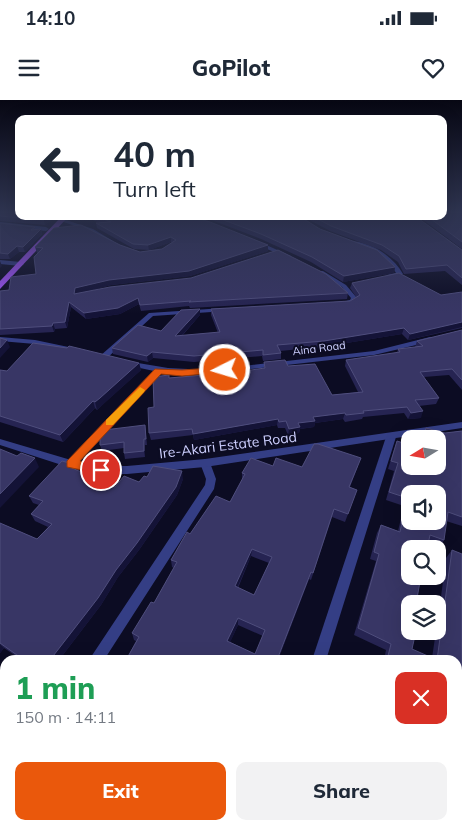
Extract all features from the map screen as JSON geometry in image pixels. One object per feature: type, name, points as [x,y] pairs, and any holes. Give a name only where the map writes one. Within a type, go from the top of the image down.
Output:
[{"type":"main road","points":[[0,275],[29,246]]},
{"type":"main road","points":[[0,286],[37,246]]},
{"type":"street","points":[[266,246],[293,258]]},
{"type":"street","points":[[363,246],[374,250],[392,263],[400,272],[399,275],[384,277]]},
{"type":"street","points":[[269,254],[278,251]]},
{"type":"street","points":[[0,262],[21,264]]},
{"type":"street","points":[[316,270],[344,286],[354,298],[353,302],[340,303]]},
{"type":"street","points":[[344,286],[352,284]]},
{"type":"street","points":[[95,354],[151,314],[230,310]]},
{"type":"street","name":"Aina Road","points":[[122,361],[158,371],[208,372],[374,353],[437,337]]},
{"type":"street","points":[[0,339],[35,342],[113,359]]},
{"type":"street","points":[[71,464],[158,371]]},
{"type":"street","name":"Ire-Akari Estate Road","points":[[0,442],[71,464],[101,470],[127,470],[205,463],[462,425]]},
{"type":"street","points":[[321,655],[391,437]]},
{"type":"street","points":[[99,655],[210,486],[205,463]]},
{"type":"building","points":[[0,246],[17,246],[8,254],[0,253]]},
{"type":"building","points":[[36,246],[123,246],[140,252],[162,249],[167,246],[265,246],[189,271],[109,280],[75,288],[74,294],[110,287],[191,278],[278,250],[326,274],[348,293],[140,305],[138,298],[118,308],[84,313],[69,302],[65,322],[53,323],[52,326],[0,329],[0,291],[9,290],[11,277],[36,274],[34,257],[43,248]]},
{"type":"building","points":[[288,246],[366,246],[377,250],[395,267],[344,276],[312,257]]},
{"type":"building","points":[[384,246],[457,246],[462,250],[462,278],[447,265],[406,269],[399,256]]},
{"type":"building","points":[[399,273],[441,295],[462,292],[462,322],[410,334],[404,328],[324,341],[277,345],[281,353],[263,355],[263,350],[194,356],[152,352],[147,356],[112,348],[138,325],[161,331],[181,310],[200,309],[175,336],[220,332],[211,309],[350,301],[360,295],[352,283]]},
{"type":"building","points":[[462,330],[462,380],[452,369],[420,372],[439,398],[415,400],[423,411],[411,413],[407,407],[363,411],[364,413],[346,415],[345,413],[313,417],[315,421],[298,423],[300,427],[289,429],[286,421],[279,422],[278,419],[193,434],[192,429],[149,433],[148,408],[154,407],[153,377],[169,375],[169,378],[237,372],[265,368],[264,362],[285,360],[288,366],[315,364],[332,395],[363,392],[346,360],[400,352],[398,349],[423,346],[417,341]]},
{"type":"building","points":[[0,338],[7,340],[0,348]]},
{"type":"building","points":[[33,343],[67,348],[69,346],[139,363],[100,398],[95,402],[93,401],[60,435],[0,416],[0,370],[7,371]]},
{"type":"building","points":[[145,425],[146,439],[144,439],[144,451],[124,453],[124,442],[100,445],[100,434],[104,430]]},
{"type":"building","points":[[462,431],[462,517],[448,512],[446,526],[446,485],[401,485],[401,496],[389,492],[398,463],[391,461],[397,441],[401,442],[401,475],[446,475],[446,433]]},
{"type":"building","points":[[314,444],[318,444],[361,458],[349,487],[357,490],[348,514],[334,509],[313,573],[311,572],[279,655],[129,655],[139,637],[132,633],[151,602],[154,603],[177,562],[171,560],[187,532],[190,534],[216,496],[230,502],[245,474],[242,473],[251,458],[273,466],[276,458],[302,467]],"holes":[[[252,549],[272,557],[254,595],[235,586]],[[238,618],[265,630],[255,654],[227,641]]]},
{"type":"building","points":[[0,449],[17,456],[21,453],[35,458],[0,494]]},
{"type":"building","points":[[62,461],[73,464],[70,467],[115,487],[124,476],[139,482],[144,476],[147,477],[153,466],[182,471],[176,487],[98,598],[54,655],[17,655],[0,643],[0,523],[37,539],[52,524],[31,514],[43,501],[29,496]]},
{"type":"building","points":[[381,525],[400,532],[401,527],[401,530],[445,530],[444,540],[430,535],[429,540],[401,540],[401,585],[419,585],[418,595],[401,595],[401,640],[414,640],[412,649],[426,655],[388,655],[391,644],[358,628],[379,554],[374,552]]},
{"type":"building","points":[[452,550],[462,554],[462,655],[438,655],[440,640],[446,640],[446,595]]},
{"type":"slow traffic","points":[[110,423],[140,390]]},
{"type":"route","points":[[101,470],[71,464],[158,371],[182,373],[225,370]]}]
